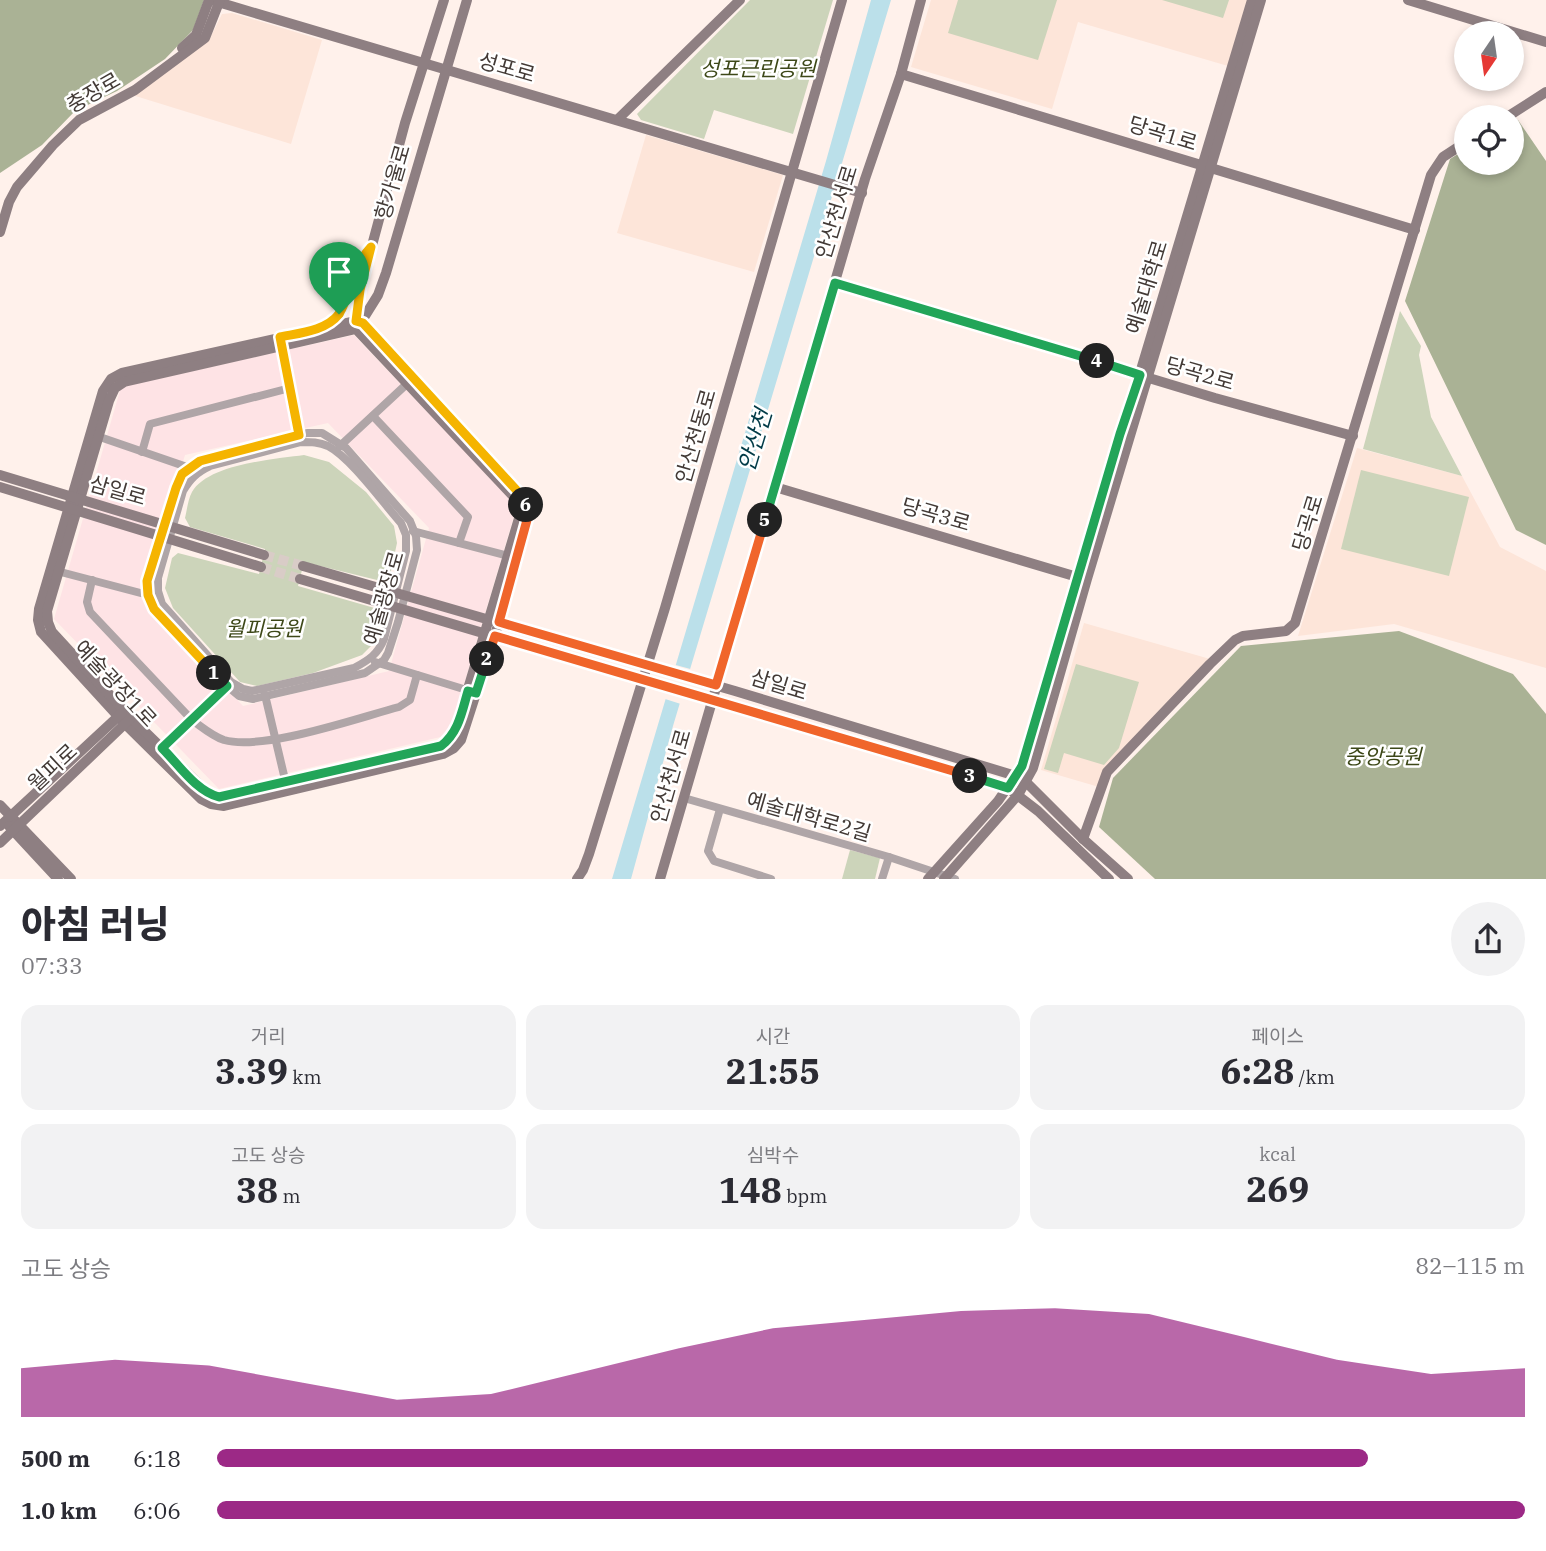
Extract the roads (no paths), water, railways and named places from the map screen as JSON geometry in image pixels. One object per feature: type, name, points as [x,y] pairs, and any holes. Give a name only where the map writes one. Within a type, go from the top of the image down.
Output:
[{"type":"street","name":"항가울로","points":[[358,324],[360,290],[371,247],[405,122],[444,0]]},
{"type":"street","name":"항가울로","points":[[358,324],[379,295],[467,0]]},
{"type":"street","points":[[617,120],[740,0]]},
{"type":"street","name":"안산천동로","points":[[577,879],[589,854],[652,667],[842,0]]},
{"type":"street","name":"안산천서로","points":[[660,879],[835,283],[856,191],[901,74],[921,0]]},
{"type":"street","name":"예술대학로","points":[[931,875],[1008,788],[1033,768],[1083,578],[1206,166],[1252,0]]},
{"type":"street","name":"예술대학로","points":[[1206,166],[1261,0]]},
{"type":"street","points":[[1408,0],[1546,41]]},
{"type":"street","name":"성포로","points":[[215,1],[856,191]]},
{"type":"street","name":"충장로","points":[[0,208],[17,176],[60,130],[81,113],[118,94],[170,60],[196,35],[215,1]]},
{"type":"street","name":"충장로","points":[[0,232],[9,202],[18,187],[53,145],[79,120],[135,90],[205,38],[215,1]]},
{"type":"street","name":"당곡1로","points":[[901,74],[1415,230]]},
{"type":"street","points":[[1524,106],[1546,92]]},
{"type":"street","name":"당곡로","points":[[1083,839],[1107,772],[1210,664],[1235,640],[1243,636],[1286,631],[1295,623],[1431,175],[1443,157],[1454,150]]},
{"type":"street","name":"항가울로","points":[[313,330],[339,314],[348,296],[357,265],[371,247]]},
{"type":"street","name":"당곡2로","points":[[835,283],[1353,436]]},
{"type":"street","name":"예술광장1로","points":[[280,341],[313,330],[358,324]]},
{"type":"street","name":"예술광장1로","points":[[358,324],[515,498],[520,515],[512,557],[491,634],[472,692],[456,729],[450,739],[441,746],[286,787],[231,796],[209,794],[125,717],[52,632],[48,622],[47,611],[55,570],[94,435],[115,388],[124,382],[280,341],[358,324]]},
{"type":"street","points":[[280,341],[300,439]]},
{"type":"street","points":[[169,524],[188,481],[199,471],[322,433],[338,448],[410,381]]},
{"type":"street","points":[[142,452],[150,424],[290,388]]},
{"type":"street","points":[[373,416],[468,517],[459,543]]},
{"type":"street","points":[[94,435],[199,471]]},
{"type":"street","points":[[55,570],[160,598],[158,578],[182,474],[200,461],[300,439]]},
{"type":"street","name":"예술광장로","points":[[338,448],[401,523],[406,536],[401,594]]},
{"type":"street","name":"예술광장로","points":[[160,598],[162,604],[239,696],[253,699],[264,693],[354,668],[369,660],[380,650],[417,550],[414,531],[403,510],[338,448]]},
{"type":"street","name":"삼일로","points":[[0,475],[166,537],[261,567]]},
{"type":"street","name":"삼일로","points":[[0,487],[169,524],[264,555]]},
{"type":"street","name":"당곡3로","points":[[775,487],[1083,578]]},
{"type":"street","points":[[403,528],[512,557]]},
{"type":"street","points":[[148,595],[147,581],[166,537]]},
{"type":"street","name":"삼일로","points":[[303,566],[716,685],[1021,779],[1128,879]]},
{"type":"street","name":"삼일로","points":[[300,579],[1008,788],[1038,811],[1109,879]]},
{"type":"street","points":[[92,580],[87,602],[90,612],[192,720],[210,734],[225,740],[275,740],[399,707],[410,700],[416,675]]},
{"type":"street","name":"예술광장로","points":[[148,595],[154,609],[229,684]]},
{"type":"street","name":"예술광장로","points":[[264,693],[365,673],[388,653],[397,606]]},
{"type":"street","points":[[369,660],[472,692]]},
{"type":"street","points":[[160,751],[229,684]]},
{"type":"street","points":[[264,693],[286,787]]},
{"type":"street","name":"월피로","points":[[0,843],[8,823],[125,717]]},
{"type":"street","name":"예술대학로","points":[[949,878],[1018,795],[1021,779]]},
{"type":"street","name":"예술대학로2길","points":[[684,798],[889,857],[931,875],[949,878]]},
{"type":"street","points":[[0,805],[8,823],[58,879]]},
{"type":"street","name":"예술대학로2길","points":[[720,809],[708,851],[714,861],[771,879]]},
{"type":"street","points":[[8,823],[71,879]]},
{"type":"street","name":"예술대학로2길","points":[[882,879],[889,857]]},
{"type":"water","name":"안산천","points":[[871,0],[891,0],[673,726],[631,879],[612,879],[826,161]]},
{"type":"tunnel","points":[[264,555],[303,566]]},
{"type":"tunnel","points":[[261,567],[300,579]]},
{"type":"park label","name":"성포근린공원","points":[[758,68]]},
{"type":"park label","name":"월피공원","points":[[264,628]]},
{"type":"park label","name":"중앙공원","points":[[1383,756]]}]
